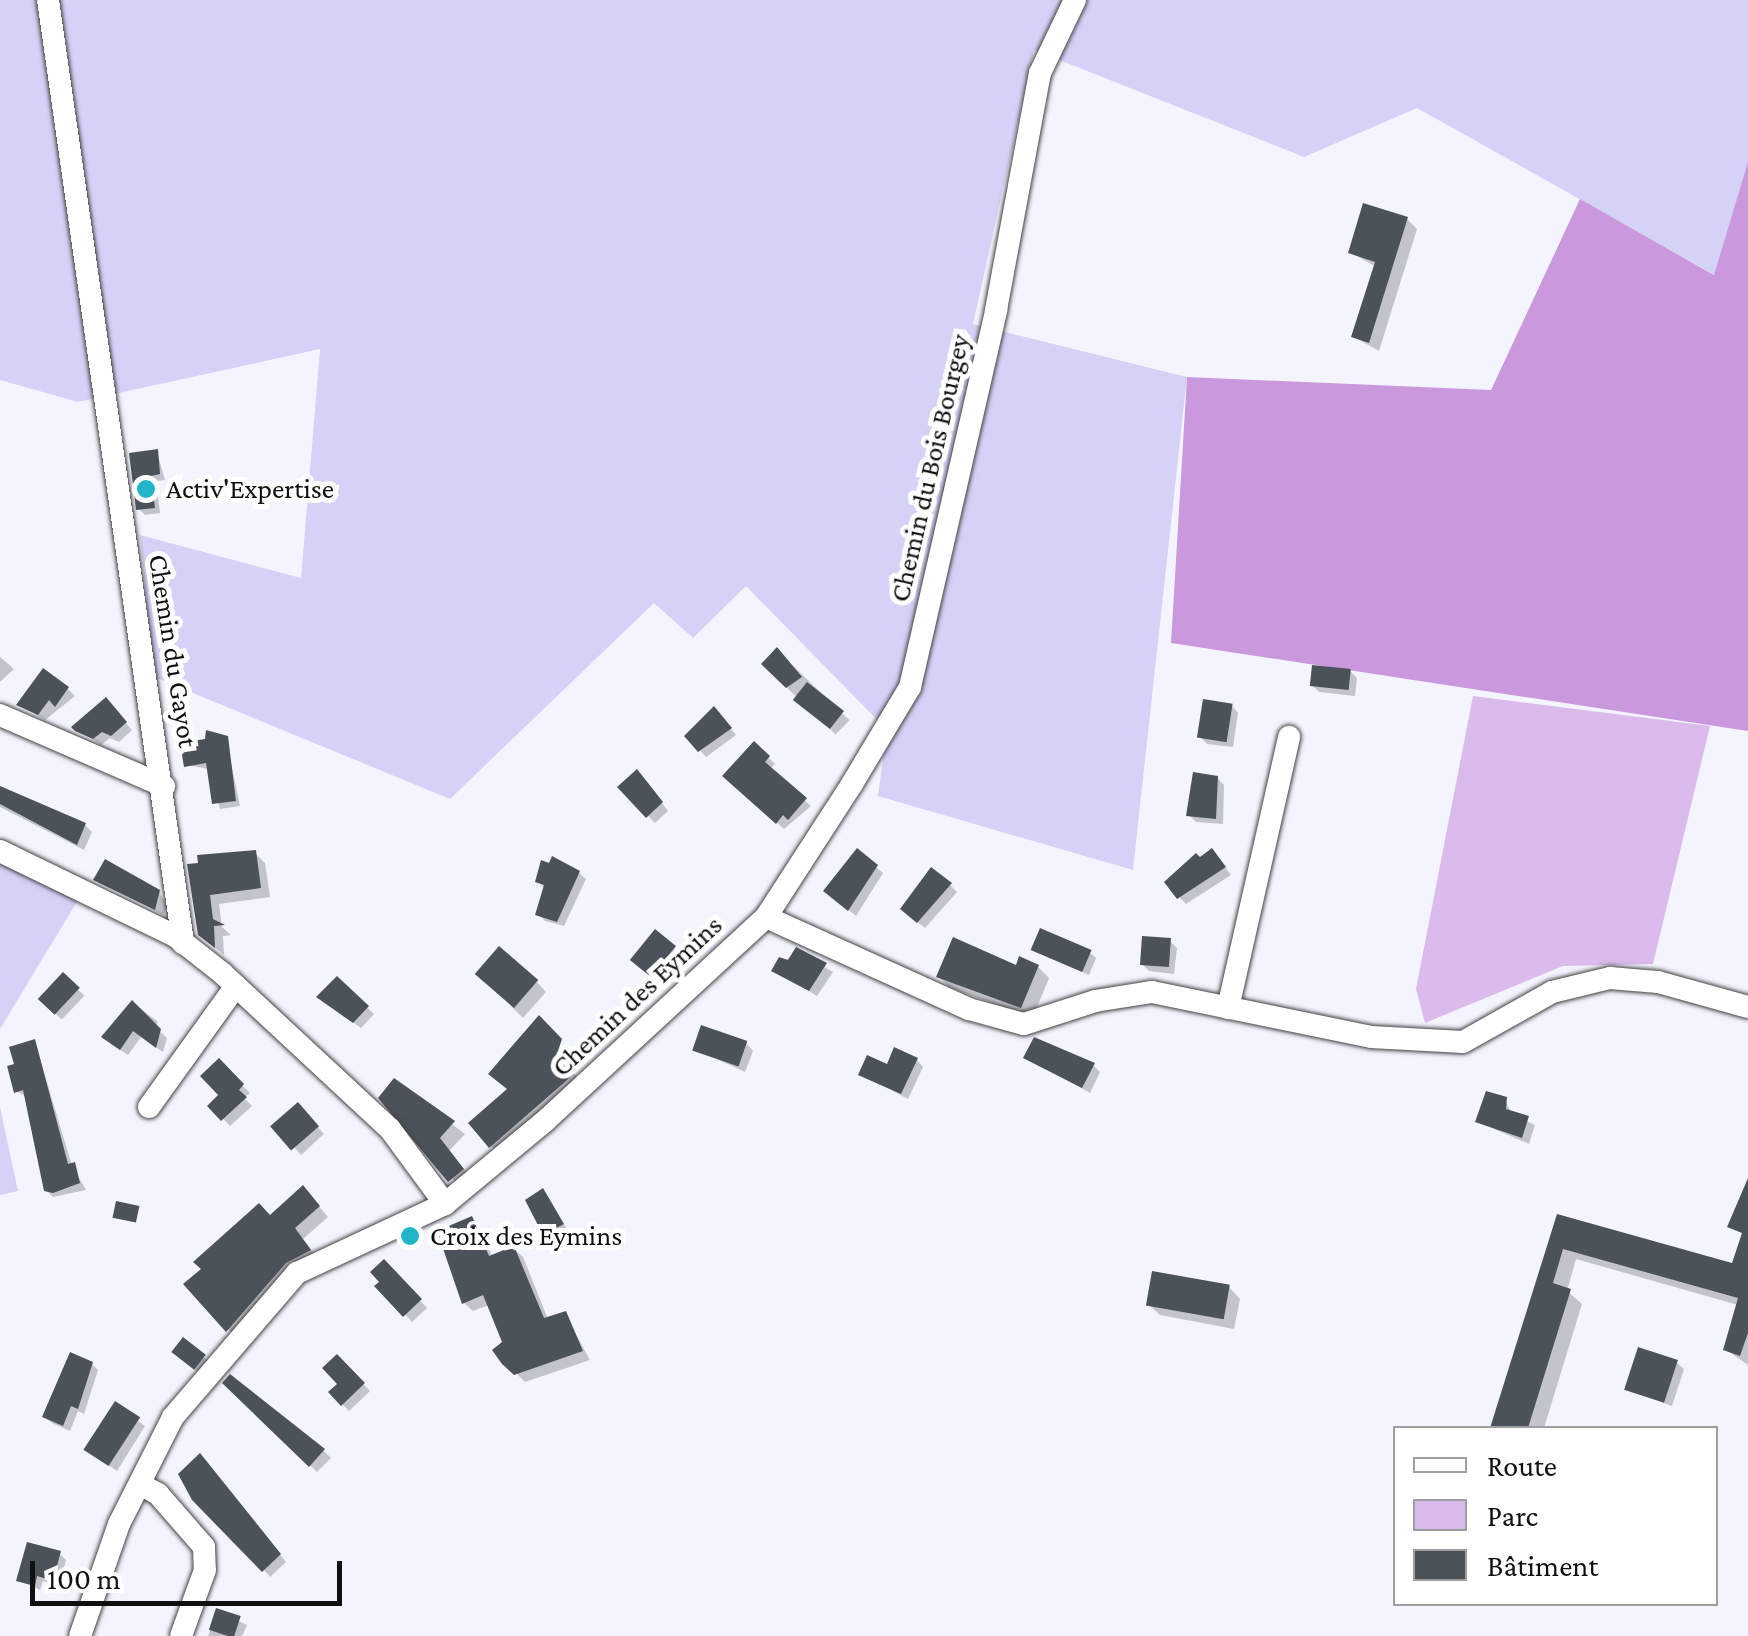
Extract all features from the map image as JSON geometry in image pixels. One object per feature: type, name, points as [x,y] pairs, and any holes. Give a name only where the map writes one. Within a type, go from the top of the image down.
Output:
[{"type":"street","name":"Chemin du Gayot","points":[[48,0],[164,786],[183,942]]},
{"type":"street","name":"Chemin du Bois Bourgey","points":[[766,917],[910,686],[996,310],[1040,73],[1075,0]]},
{"type":"street","points":[[0,715],[164,786]]},
{"type":"street","points":[[1228,1008],[1290,737]]},
{"type":"street","points":[[0,851],[183,942],[390,1129],[445,1204]]},
{"type":"street","name":"Chemin des Eymins","points":[[80,1636],[140,1484],[173,1417],[297,1273],[445,1204],[766,917],[969,1008],[1024,1024],[1094,1001],[1152,992],[1371,1036],[1463,1042],[1552,992],[1610,978],[1658,982],[1748,1007]]},
{"type":"street","points":[[149,1107],[236,986]]},
{"type":"street","points":[[140,1484],[158,1494],[204,1548],[205,1570],[180,1636]]},
{"type":"shaded area","points":[[0,0],[1748,0],[1748,162],[1715,275],[1417,108],[1304,157],[1034,50],[973,324],[1187,377],[1133,870],[878,796],[887,730],[746,586],[693,638],[654,603],[450,799],[154,677],[140,535],[301,578],[320,349],[78,402],[0,380]]},
{"type":"shaded area","points":[[1748,162],[1748,731],[1171,643],[1187,377],[1491,390],[1580,199],[1714,275]]},
{"type":"shaded area","points":[[0,861],[81,895],[0,1029]]},
{"type":"shaded area","points":[[0,1107],[18,1191],[0,1195]]},
{"type":"green space","points":[[1473,696],[1710,726],[1653,964],[1563,966],[1425,1023],[1416,989]]},
{"type":"building","points":[[1363,203],[1408,217],[1369,343],[1351,337],[1375,262],[1348,253]]},
{"type":"building","points":[[158,449],[160,474],[151,476],[155,508],[136,510],[129,453]]},
{"type":"building","points":[[777,647],[802,677],[786,688],[761,664]]},
{"type":"building","points":[[1312,665],[1351,669],[1349,690],[1310,686]]},
{"type":"building","points":[[43,668],[69,687],[55,707],[49,700],[38,715],[16,705]]},
{"type":"building","points":[[807,682],[844,711],[830,729],[793,700]]},
{"type":"building","points":[[106,697],[127,722],[111,736],[102,732],[93,739],[71,727]]},
{"type":"building","points":[[1203,699],[1233,704],[1227,742],[1197,738]]},
{"type":"building","points":[[714,706],[732,728],[698,752],[684,736]]},
{"type":"building","points":[[206,730],[228,736],[236,801],[212,804],[206,763],[184,767],[180,743],[205,739]]},
{"type":"building","points":[[754,741],[770,756],[765,762],[807,798],[788,820],[783,815],[776,824],[722,776]]},
{"type":"building","points":[[637,769],[663,802],[646,818],[617,787]]},
{"type":"building","points":[[1193,772],[1218,776],[1216,819],[1186,816]]},
{"type":"building","points":[[0,786],[86,823],[77,845],[0,804]]},
{"type":"building","points":[[857,848],[878,865],[848,911],[823,891]]},
{"type":"building","points":[[1212,848],[1226,867],[1177,899],[1164,882],[1196,853],[1200,857]]},
{"type":"building","points":[[256,850],[261,888],[210,895],[213,919],[225,925],[214,926],[215,948],[198,935],[187,864],[198,863],[197,855]]},
{"type":"building","points":[[552,856],[580,871],[557,922],[535,915],[544,885],[535,882],[541,860],[549,863]]},
{"type":"building","points":[[105,859],[160,890],[155,910],[93,880]]},
{"type":"building","points":[[931,867],[952,883],[917,923],[900,909]]},
{"type":"building","points":[[1040,928],[1092,950],[1082,972],[1031,950]]},
{"type":"building","points":[[655,929],[676,946],[651,977],[630,960]]},
{"type":"building","points":[[1142,936],[1171,938],[1169,967],[1140,965]]},
{"type":"building","points":[[953,937],[1016,965],[1019,956],[1039,965],[1021,1008],[936,977]]},
{"type":"building","points":[[499,946],[538,980],[514,1008],[475,974]]},
{"type":"building","points":[[796,947],[827,963],[809,991],[771,971],[779,957],[788,960]]},
{"type":"building","points":[[63,972],[80,988],[55,1015],[38,999]]},
{"type":"building","points":[[337,976],[369,1006],[353,1023],[316,997]]},
{"type":"building","points":[[132,1000],[161,1029],[156,1048],[133,1031],[120,1050],[101,1037]]},
{"type":"building","points":[[539,1015],[562,1039],[558,1051],[574,1074],[489,1148],[468,1123],[507,1089],[488,1074]]},
{"type":"building","points":[[701,1025],[747,1041],[739,1066],[692,1051]]},
{"type":"building","points":[[1034,1037],[1095,1063],[1082,1088],[1023,1058]]},
{"type":"building","points":[[35,1039],[68,1164],[75,1162],[80,1183],[53,1193],[44,1191],[23,1090],[14,1093],[7,1066],[14,1064],[9,1047]]},
{"type":"building","points":[[894,1047],[918,1058],[901,1094],[858,1075],[867,1055],[887,1064]]},
{"type":"building","points":[[219,1058],[244,1084],[239,1090],[247,1097],[221,1121],[207,1106],[218,1095],[200,1076]]},
{"type":"building","points":[[394,1078],[455,1121],[440,1138],[464,1169],[448,1182],[378,1098]]},
{"type":"building","points":[[1486,1091],[1507,1097],[1506,1109],[1529,1116],[1522,1138],[1475,1122]]},
{"type":"building","points":[[298,1102],[319,1126],[291,1150],[270,1126]]},
{"type":"building","points":[[1748,1178],[1748,1333],[1740,1356],[1723,1350],[1738,1298],[1563,1249],[1553,1283],[1571,1289],[1529,1426],[1491,1426],[1557,1214],[1732,1263],[1742,1233],[1727,1227]]},
{"type":"building","points":[[303,1185],[320,1206],[295,1228],[311,1250],[286,1263],[226,1332],[183,1284],[201,1269],[193,1262],[259,1203],[270,1215]]},
{"type":"building","points":[[543,1188],[564,1224],[543,1235],[525,1200]]},
{"type":"building","points":[[116,1201],[139,1206],[136,1223],[112,1218]]},
{"type":"building","points":[[472,1216],[489,1256],[514,1246],[544,1318],[566,1311],[583,1351],[514,1375],[502,1364],[492,1350],[502,1342],[483,1295],[462,1304],[437,1231]]},
{"type":"building","points":[[384,1259],[422,1299],[403,1317],[374,1286],[379,1282],[370,1272]]},
{"type":"building","points":[[1152,1271],[1230,1285],[1224,1319],[1146,1305]]},
{"type":"building","points":[[183,1337],[206,1355],[194,1370],[171,1352]]},
{"type":"building","points":[[1638,1347],[1678,1360],[1664,1403],[1624,1390]]},
{"type":"building","points":[[70,1352],[93,1362],[78,1409],[71,1406],[63,1426],[42,1417]]},
{"type":"building","points":[[337,1354],[365,1383],[341,1406],[328,1392],[337,1384],[322,1368]]},
{"type":"building","points":[[230,1374],[325,1449],[309,1467],[222,1383]]},
{"type":"building","points":[[115,1401],[140,1417],[109,1466],[83,1450]]},
{"type":"building","points":[[200,1453],[281,1554],[262,1572],[192,1500],[178,1474]]},
{"type":"building","points":[[27,1542],[61,1551],[53,1581],[37,1576],[35,1586],[16,1581]]},
{"type":"building","points":[[216,1608],[241,1616],[234,1636],[209,1630]]},
{"type":"place","name":"Activ'Expertise","points":[[146,489]]},
{"type":"place","name":"Croix des Eymins","points":[[410,1236]]}]
